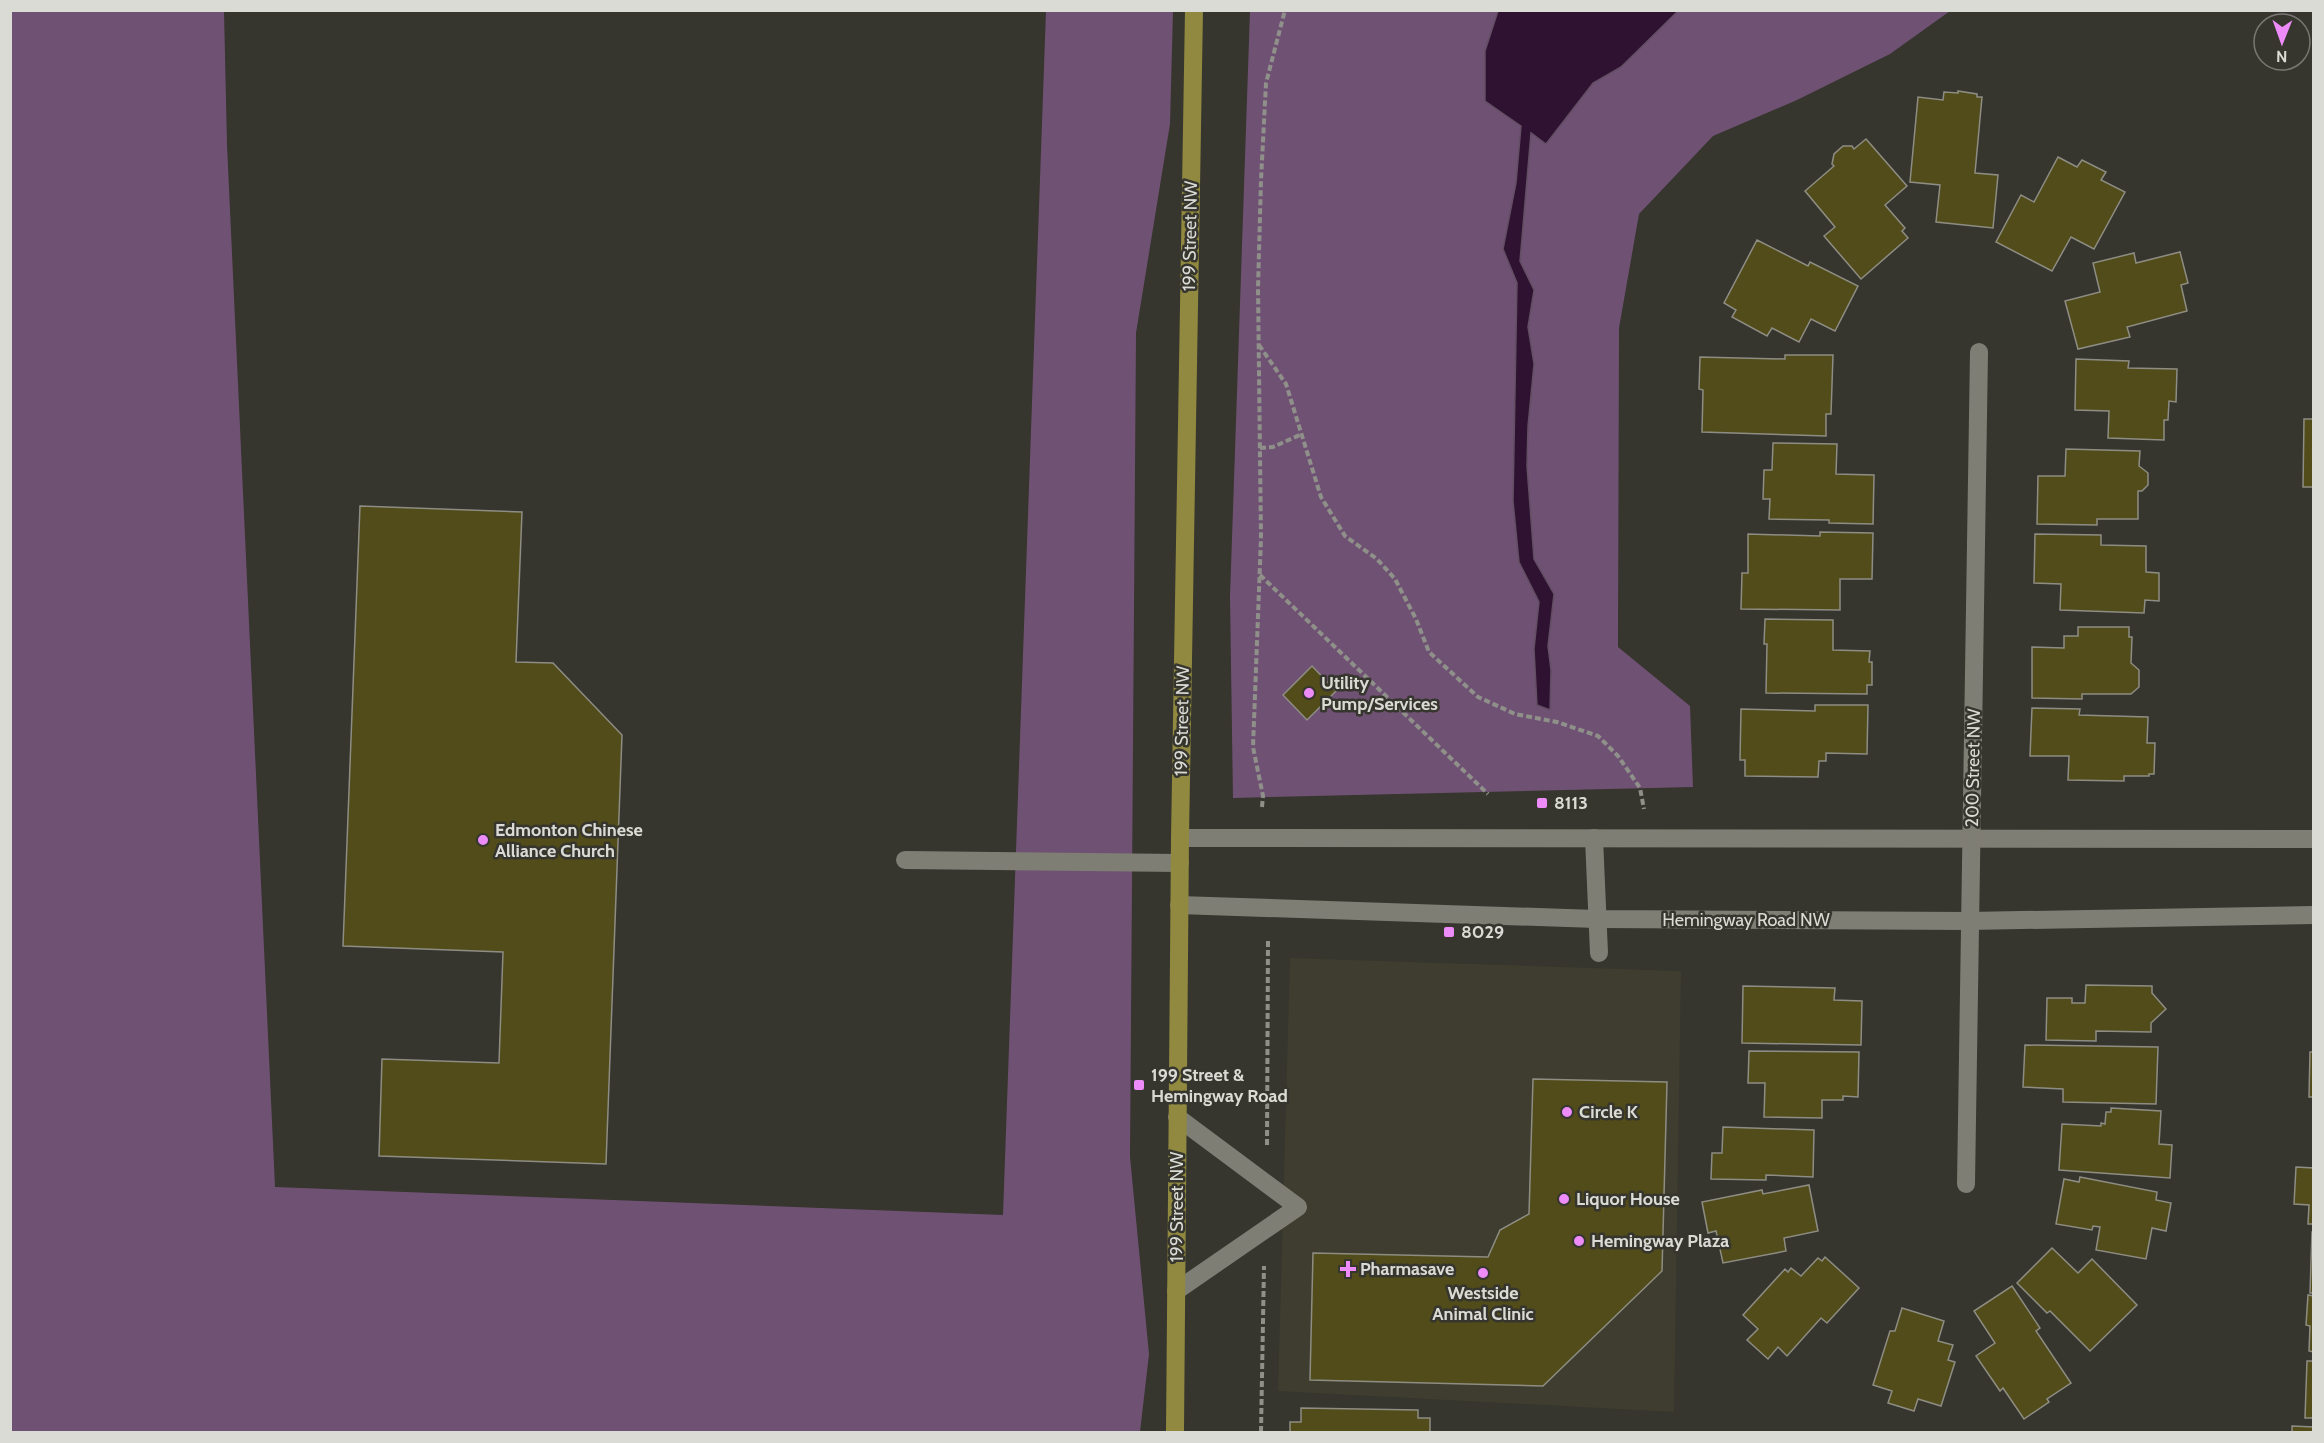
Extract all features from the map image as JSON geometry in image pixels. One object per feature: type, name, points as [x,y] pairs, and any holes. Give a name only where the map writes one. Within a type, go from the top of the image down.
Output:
[{"type":"main road","name":"199 Street NW","points":[[1174,1432],[1179,905],[1194,10]]},
{"type":"street","name":"200 Street NW","points":[[1966,1184],[1979,352]]},
{"type":"street","points":[[1180,838],[2313,839]]},
{"type":"street","points":[[1594,838],[1599,953]]},
{"type":"street","points":[[904,860],[1180,863]]},
{"type":"street","name":"Hemingway Road NW","points":[[1179,905],[1596,919],[1969,921],[2313,915]]},
{"type":"street","points":[[1176,1291],[1298,1207],[1177,1117]]},
{"type":"path","points":[[1260,838],[1263,796],[1252,747],[1260,575],[1261,180],[1266,83],[1285,10]]},
{"type":"path","points":[[1259,345],[1286,384],[1321,497],[1345,536],[1377,559],[1395,579],[1416,619],[1429,652],[1478,697],[1515,714],[1557,722],[1598,736],[1618,756],[1640,788],[1651,838]]},
{"type":"path","points":[[1260,448],[1272,447],[1302,434]]},
{"type":"path","points":[[1260,575],[1488,794]]},
{"type":"shaded area","points":[[10,11],[224,11],[227,145],[275,1187],[1003,1215],[1046,11],[1173,11],[1170,124],[1136,333],[1130,1157],[1149,1354],[1140,1432],[11,1432]]},
{"type":"shaded area","points":[[1250,11],[1498,11],[1485,51],[1521,126],[1516,183],[1503,249],[1517,283],[1513,501],[1519,562],[1539,602],[1534,649],[1550,709],[1551,670],[1548,646],[1554,594],[1534,559],[1527,466],[1534,364],[1528,327],[1534,291],[1520,261],[1531,132],[1546,143],[1593,83],[1621,67],[1678,11],[1950,11],[1890,54],[1797,100],[1713,136],[1639,214],[1619,328],[1618,647],[1690,706],[1693,787],[1233,798],[1230,597]]},
{"type":"shaded area","points":[[1498,11],[1678,11],[1621,67],[1593,83],[1546,144],[1531,133],[1520,261],[1534,290],[1528,327],[1534,364],[1527,466],[1534,559],[1554,594],[1548,646],[1551,670],[1550,710],[1537,705],[1534,649],[1539,602],[1519,562],[1513,501],[1517,283],[1503,249],[1516,183],[1521,126],[1485,101],[1485,51]]},
{"type":"shaded area","name":"Hemingway Plaza","points":[[1290,958],[1681,971],[1674,1412],[1278,1391]]},
{"type":"building","points":[[1958,91],[1982,97],[1975,173],[1998,175],[1993,228],[1936,222],[1940,185],[1910,182],[1918,97],[1943,100],[1944,92],[1958,93]]},
{"type":"building","points":[[1866,139],[1907,186],[1885,205],[1905,228],[1902,231],[1908,238],[1861,279],[1824,236],[1835,227],[1805,191],[1834,166],[1832,164],[1834,154],[1843,146],[1852,146],[1854,149]]},
{"type":"building","points":[[2058,157],[2077,167],[2082,160],[2106,172],[2101,180],[2125,192],[2094,249],[2071,237],[2052,271],[1996,242],[2021,195],[2034,202]]},
{"type":"building","points":[[1757,240],[1808,266],[1810,262],[1858,286],[1835,331],[1811,319],[1799,342],[1772,328],[1767,336],[1732,317],[1736,310],[1724,303]]},
{"type":"building","points":[[2180,252],[2188,283],[2181,285],[2187,311],[2127,327],[2130,337],[2078,349],[2065,301],[2100,292],[2093,263],[2134,253],[2136,263]]},
{"type":"building","points":[[1785,355],[1833,355],[1831,414],[1826,414],[1826,436],[1702,432],[1703,390],[1699,389],[1700,357],[1785,359]]},
{"type":"building","points":[[2076,359],[2129,361],[2128,368],[2177,369],[2176,402],[2169,401],[2168,420],[2164,420],[2164,440],[2108,438],[2109,411],[2075,410]]},
{"type":"building","points":[[2304,419],[2314,419],[2314,487],[2303,487]]},
{"type":"building","points":[[1773,443],[1837,444],[1836,474],[1874,475],[1873,524],[1829,523],[1829,520],[1769,519],[1770,499],[1763,499],[1764,470],[1772,470]]},
{"type":"building","points":[[2066,449],[2140,451],[2139,466],[2148,473],[2148,485],[2142,491],[2138,491],[2138,519],[2097,519],[2097,525],[2037,524],[2038,476],[2065,476]]},
{"type":"building","name":"Edmonton Chinese Alliance Church","points":[[360,506],[522,512],[516,662],[553,663],[622,735],[606,1164],[379,1156],[382,1059],[499,1063],[503,952],[343,946]]},
{"type":"building","points":[[1820,532],[1873,533],[1872,579],[1840,579],[1840,610],[1741,609],[1742,573],[1748,573],[1748,534],[1820,536]]},
{"type":"building","points":[[2035,534],[2101,535],[2101,545],[2146,546],[2146,572],[2159,573],[2159,601],[2145,600],[2144,613],[2060,610],[2061,584],[2034,583]]},
{"type":"building","points":[[1765,619],[1833,620],[1833,650],[1870,651],[1872,685],[1867,685],[1867,694],[1766,693]]},
{"type":"building","points":[[2078,627],[2129,627],[2129,637],[2132,637],[2131,663],[2139,670],[2139,687],[2131,694],[2082,694],[2082,699],[2032,698],[2032,647],[2064,648],[2064,636],[2078,636]]},
{"type":"building","name":"Utility Pump/Services","points":[[1312,666],[1336,691],[1307,720],[1283,695]]},
{"type":"building","points":[[1815,705],[1868,705],[1867,754],[1826,753],[1826,761],[1819,761],[1818,777],[1745,776],[1745,760],[1740,760],[1741,709],[1815,711]]},
{"type":"building","points":[[2032,708],[2080,709],[2079,715],[2148,717],[2147,743],[2155,743],[2154,774],[2124,776],[2124,781],[2068,780],[2069,756],[2030,756]]},
{"type":"building","points":[[2086,985],[2152,986],[2152,993],[2166,1009],[2151,1023],[2151,1032],[2096,1031],[2096,1041],[2046,1040],[2047,998],[2072,998],[2072,1003],[2085,1003]]},
{"type":"building","points":[[1743,986],[1835,988],[1834,1000],[1862,1001],[1861,1045],[1742,1043]]},
{"type":"building","points":[[2025,1045],[2158,1047],[2156,1104],[2063,1102],[2063,1089],[2023,1087]]},
{"type":"building","points":[[1749,1051],[1859,1052],[1858,1097],[1843,1096],[1843,1100],[1822,1100],[1822,1118],[1764,1117],[1765,1083],[1748,1083]]},
{"type":"building","points":[[2310,1052],[2314,1052],[2314,1097],[2309,1097]]},
{"type":"building","name":"Hemingway Plaza","points":[[1533,1079],[1667,1082],[1662,1271],[1543,1386],[1310,1380],[1313,1253],[1488,1257],[1500,1230],[1529,1214]]},
{"type":"building","points":[[2111,1108],[2161,1111],[2159,1144],[2172,1145],[2170,1178],[2059,1170],[2062,1124],[2101,1126],[2101,1123],[2105,1124],[2106,1112],[2111,1112]]},
{"type":"building","points":[[1723,1127],[1814,1130],[1813,1177],[1766,1175],[1766,1180],[1711,1179],[1712,1153],[1722,1153]]},
{"type":"building","points":[[2296,1167],[2314,1168],[2314,1224],[2308,1224],[2309,1205],[2294,1204]]},
{"type":"building","points":[[2080,1177],[2157,1192],[2156,1200],[2171,1203],[2166,1231],[2152,1228],[2146,1259],[2096,1250],[2100,1227],[2093,1226],[2092,1230],[2056,1224],[2064,1179],[2079,1182]]},
{"type":"building","points":[[1809,1185],[1818,1231],[1784,1238],[1786,1251],[1723,1263],[1716,1231],[1708,1233],[1702,1202],[1762,1190],[1763,1194]]},
{"type":"building","points":[[2312,1232],[2314,1232],[2314,1293],[2310,1293]]},
{"type":"building","points":[[2052,1248],[2078,1273],[2092,1259],[2137,1305],[2090,1351],[2050,1311],[2047,1313],[2017,1283]]},
{"type":"building","points":[[1825,1257],[1859,1288],[1827,1323],[1821,1318],[1787,1356],[1778,1347],[1768,1359],[1747,1340],[1758,1329],[1743,1315],[1785,1269],[1788,1272],[1791,1268],[1801,1276],[1818,1258],[1822,1261]]},
{"type":"building","points":[[2012,1286],[2040,1328],[2036,1331],[2071,1383],[2047,1399],[2049,1402],[2024,1419],[2003,1388],[2000,1391],[1976,1356],[1995,1343],[1974,1311]]},
{"type":"building","points":[[2308,1295],[2314,1296],[2314,1352],[2309,1351],[2310,1326],[2306,1325]]},
{"type":"building","points":[[1902,1308],[1944,1321],[1938,1341],[1953,1345],[1948,1360],[1955,1362],[1941,1406],[1918,1399],[1914,1411],[1888,1403],[1892,1391],[1873,1385],[1890,1331],[1895,1331]]},
{"type":"building","points":[[2307,1361],[2314,1361],[2314,1418],[2305,1418]]},
{"type":"building","points":[[1301,1408],[1418,1410],[1418,1418],[1430,1418],[1430,1432],[1290,1432],[1290,1422],[1301,1422]]},
{"type":"building","points":[[2292,1426],[2314,1427],[2314,1432],[2292,1432]]},
{"type":"place","name":"Utility Pump/Services","points":[[1309,693]]},
{"type":"place","name":"8113","points":[[1542,803]]},
{"type":"place","name":"Edmonton Chinese Alliance Church","points":[[483,840]]},
{"type":"place","name":"8029","points":[[1449,932]]},
{"type":"place","name":"199 Street & Hemingway Road","points":[[1139,1085]]},
{"type":"place","name":"Circle K","points":[[1567,1112]]},
{"type":"place","name":"Liquor House","points":[[1564,1199]]},
{"type":"place","name":"Hemingway Plaza","points":[[1579,1241]]},
{"type":"place","name":"Pharmasave","points":[[1348,1269]]},
{"type":"place","name":"Westside Animal Clinic","points":[[1483,1273]]}]
